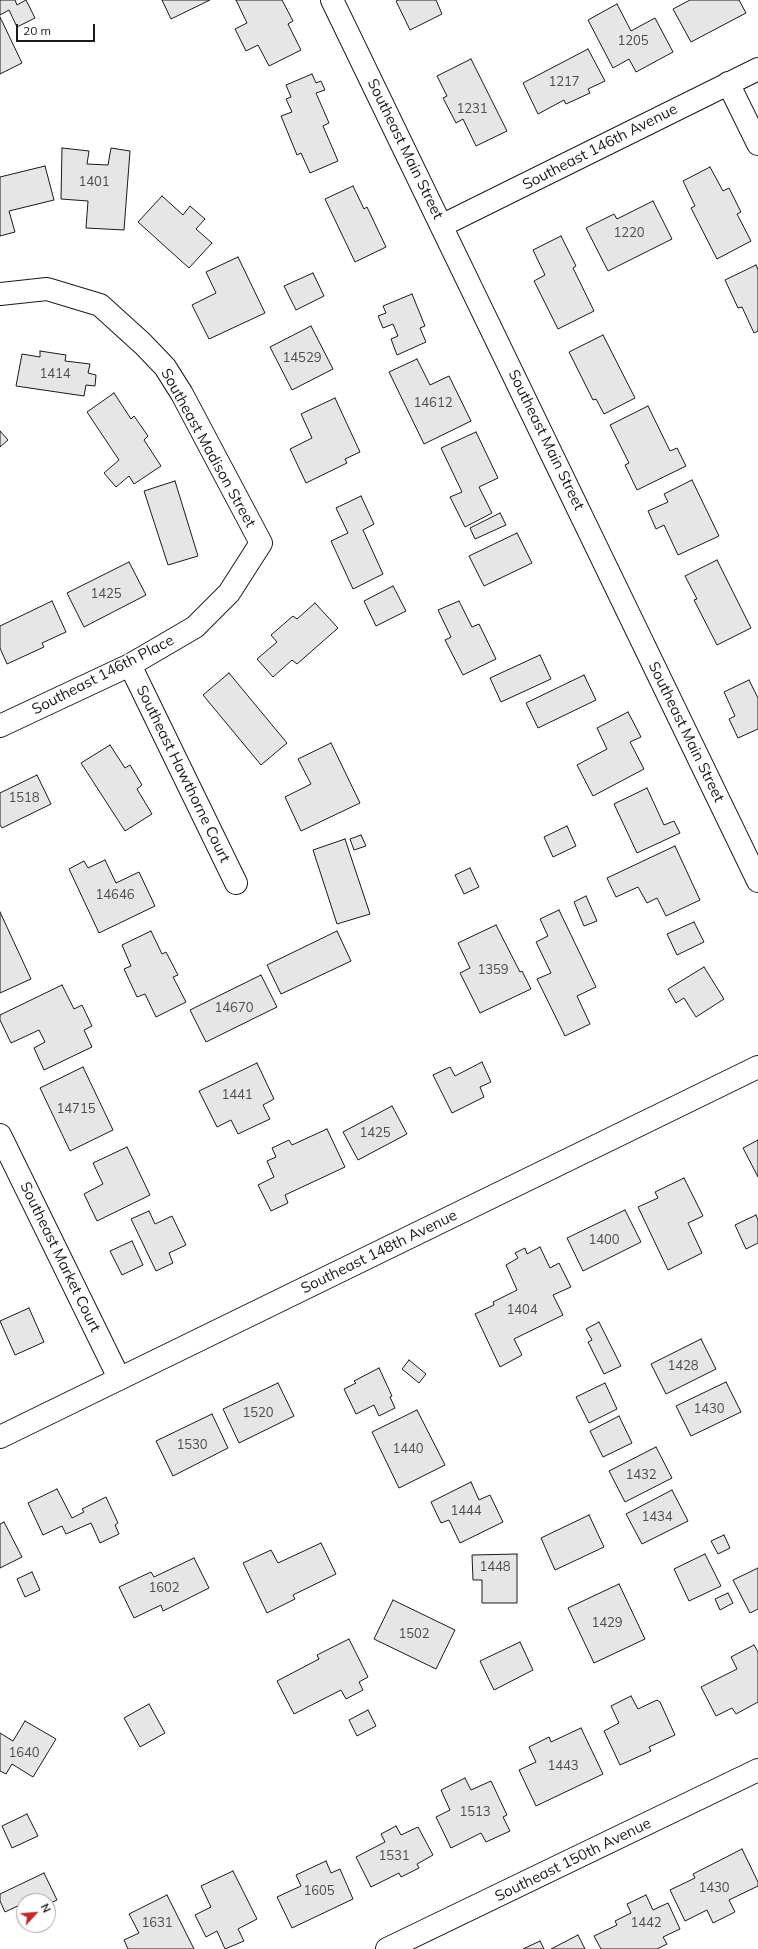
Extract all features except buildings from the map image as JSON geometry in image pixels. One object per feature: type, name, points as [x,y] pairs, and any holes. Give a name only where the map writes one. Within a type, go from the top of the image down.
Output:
[{"type":"street","name":"Southeast Main Street","points":[[332,0],[443,225],[758,882]]},
{"type":"street","name":"Southeast 146th Avenue","points":[[443,225],[758,69]]},
{"type":"street","points":[[728,83],[758,144]]},
{"type":"street","name":"Southeast Madison Street","points":[[0,294],[47,289],[100,305],[143,344],[165,367],[182,394],[261,543]]},
{"type":"street","name":"Southeast 146th Place","points":[[0,726],[130,665],[195,627],[229,593],[261,543]]},
{"type":"street","name":"Southeast Hawthorne Court","points":[[130,665],[236,883]]},
{"type":"street","name":"Southeast 148th Avenue","points":[[0,1437],[758,1067]]},
{"type":"street","name":"Southeast Market Court","points":[[0,1136],[120,1378]]},
{"type":"street","name":"Southeast 150th Avenue","points":[[387,1949],[758,1770]]}]
